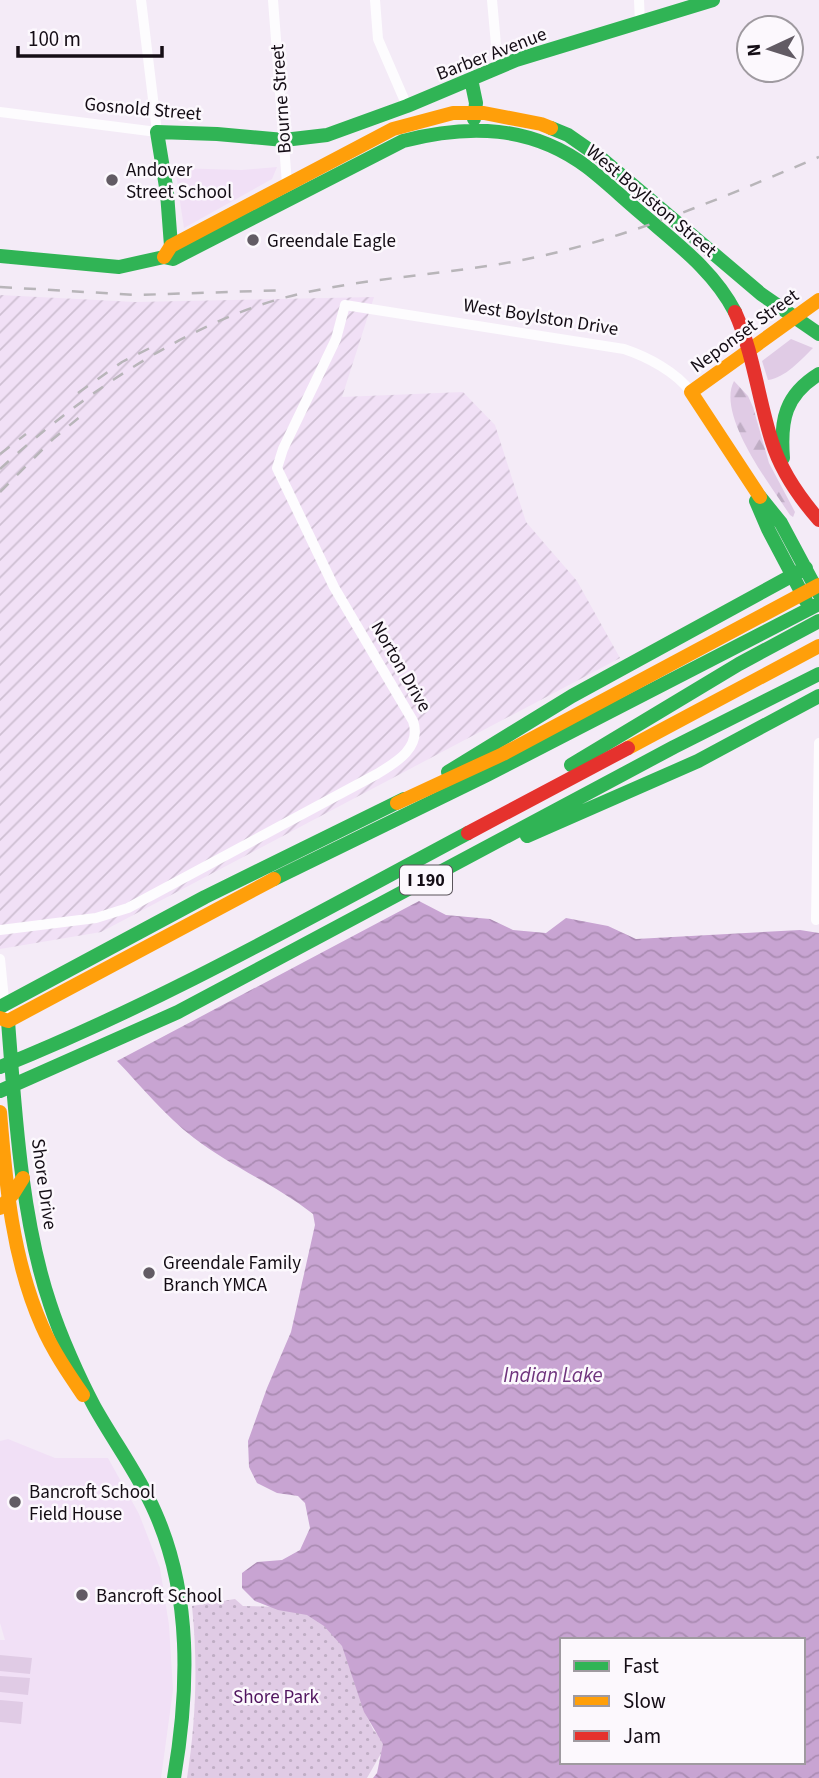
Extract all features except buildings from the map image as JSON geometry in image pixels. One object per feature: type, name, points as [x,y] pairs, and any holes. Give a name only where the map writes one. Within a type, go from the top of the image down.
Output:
[{"type":"main road","name":"Barber Avenue","points":[[284,140],[327,135],[407,106],[516,60],[713,0]]},
{"type":"main road","points":[[471,79],[474,127]]},
{"type":"main road","name":"West Boylston Street","points":[[0,256],[106,267],[133,265],[167,251],[393,129],[453,113],[475,111],[522,120],[568,135],[601,158],[781,310],[816,332]]},
{"type":"main road","name":"West Boylston Street","points":[[167,251],[173,259],[192,251],[403,141],[429,134],[474,127],[508,132],[556,148],[620,195],[691,254],[713,278],[735,310],[772,443],[784,473],[819,520]]},
{"type":"main road","name":"Gosnold Street","points":[[157,132],[284,140]]},
{"type":"main road","points":[[157,132],[167,193],[167,251]]},
{"type":"main road","name":"Neponset Street","points":[[691,392],[819,300]]},
{"type":"main road","points":[[784,473],[781,438],[785,410],[797,390],[819,374]]},
{"type":"main road","name":"West Boylston Drive","points":[[691,392],[751,486],[781,523],[814,606]]},
{"type":"main road","points":[[397,803],[572,696],[799,572]]},
{"type":"main road","name":"West Boylston Drive","points":[[799,572],[819,594]]},
{"type":"main road","points":[[3,1012],[217,891],[333,832],[503,754],[819,585]]},
{"type":"main road","points":[[3,1012],[487,775],[814,606]]},
{"type":"main road","points":[[449,843],[524,794],[739,664],[819,623]]},
{"type":"main road","name":"I 190","points":[[0,1067],[164,994],[814,649]]},
{"type":"main road","name":"I 190","points":[[0,1091],[159,1021],[674,747],[819,674]]},
{"type":"main road","points":[[465,860],[553,826],[698,761],[819,696]]},
{"type":"main road","name":"Shore Drive","points":[[3,1012],[23,1178],[36,1254],[46,1289],[93,1404],[126,1456],[156,1513],[175,1575],[183,1645],[184,1682],[183,1726],[174,1778]]},
{"type":"main road","name":"Shore Drive","points":[[0,1112],[4,1208],[19,1265],[41,1323],[67,1372],[93,1404]]},
{"type":"main road","points":[[4,1208],[23,1178]]},
{"type":"street","points":[[141,0],[157,132]]},
{"type":"street","name":"Bourne Street","points":[[273,0],[287,184],[293,198]]},
{"type":"street","points":[[375,0],[378,39],[407,106]]},
{"type":"street","points":[[492,0],[498,67]]},
{"type":"street","points":[[639,0],[640,24]]},
{"type":"street","name":"Gosnold Street","points":[[0,112],[157,132]]},
{"type":"street","name":"West Boylston Drive","points":[[345,305],[624,349],[644,357],[668,372],[691,392]]},
{"type":"street","name":"Norton Drive","points":[[0,930],[96,918],[128,908],[377,774],[402,756],[414,741],[416,736],[413,720],[334,587],[277,468],[283,449],[336,339],[345,305]]},
{"type":"street","name":"West Boylston Drive","points":[[814,606],[819,623]]},
{"type":"street","points":[[816,919],[819,743]]},
{"type":"street","name":"Shore Drive","points":[[0,959],[3,1012]]},
{"type":"shaded area","points":[[277,167],[272,179],[184,228],[175,168],[241,170]]},
{"type":"shaded area","points":[[0,295],[135,302],[374,297],[342,397],[463,392],[495,425],[526,522],[577,581],[620,658],[101,932],[0,949]]},
{"type":"shaded area","name":"Bancroft School","points":[[8,1439],[55,1458],[108,1458],[139,1514],[160,1568],[169,1625],[173,1690],[161,1778],[0,1778],[0,1640],[5,1640],[0,1623],[0,1441]]},
{"type":"green space","points":[[791,339],[813,348],[787,372],[768,380],[762,361]]},
{"type":"green space","points":[[734,381],[748,396],[753,407],[769,463],[795,512],[793,517],[759,469],[739,431],[732,412],[730,395]]},
{"type":"green space","name":"Shore Park","points":[[235,1599],[243,1606],[284,1607],[318,1618],[342,1644],[365,1713],[374,1731],[387,1743],[367,1778],[187,1778],[195,1692],[192,1606]]},
{"type":"green space","points":[[0,1655],[32,1658],[30,1674],[0,1671]]},
{"type":"green space","points":[[0,1676],[30,1678],[28,1695],[0,1692]]},
{"type":"green space","points":[[0,1700],[23,1702],[21,1724],[0,1722]]},
{"type":"water","name":"Indian Lake","points":[[419,901],[446,915],[490,919],[513,930],[546,933],[566,918],[608,926],[636,939],[800,930],[819,933],[819,1778],[373,1778],[377,1773],[383,1744],[364,1712],[342,1646],[324,1626],[307,1615],[278,1610],[255,1601],[242,1588],[242,1573],[257,1562],[282,1560],[300,1550],[310,1528],[305,1503],[298,1496],[277,1493],[257,1483],[249,1467],[248,1441],[291,1332],[315,1225],[313,1214],[223,1158],[194,1138],[163,1111],[117,1061]]},
{"type":"railway","points":[[0,469],[65,414],[139,363],[219,321],[259,305],[330,288],[519,261],[585,245],[686,211],[819,157]]},
{"type":"railway","points":[[0,287],[137,295],[287,290]]},
{"type":"railway","points":[[78,393],[122,362],[152,347]]},
{"type":"railway","points":[[0,492],[53,439],[87,411]]},
{"type":"railway","points":[[0,454],[26,434]]},
{"type":"traffic: fast","points":[[171,246],[167,193],[157,132],[284,140],[327,135],[407,106],[516,60],[713,0]]},
{"type":"traffic: fast","points":[[471,79],[476,103],[474,119]]},
{"type":"traffic: fast","points":[[551,128],[568,135],[601,158],[761,294],[819,334]]},
{"type":"traffic: fast","points":[[0,256],[119,267],[164,257],[173,259],[403,141],[451,132],[498,132],[544,143],[587,167],[696,261],[718,285],[735,312]]},
{"type":"traffic: fast","points":[[783,458],[783,432],[787,410],[799,391],[819,374]]},
{"type":"traffic: fast","points":[[760,497],[781,523],[819,594]]},
{"type":"traffic: fast","points":[[756,501],[806,601]]},
{"type":"traffic: fast","points":[[448,772],[572,696],[806,568]]},
{"type":"traffic: fast","points":[[274,879],[487,775],[819,604]]},
{"type":"traffic: fast","points":[[571,765],[739,664],[819,621]]},
{"type":"traffic: fast","points":[[0,1091],[178,1012],[674,747],[819,674]]},
{"type":"traffic: fast","points":[[527,836],[698,761],[819,696]]},
{"type":"traffic: fast","points":[[0,1007],[205,897],[404,799]]},
{"type":"traffic: fast","points":[[0,1067],[179,986],[468,833]]},
{"type":"traffic: fast","points":[[8,1021],[21,1164],[40,1271],[76,1370],[142,1485],[167,1544],[176,1576],[184,1643],[184,1677],[183,1711],[174,1778]]},
{"type":"traffic: slow","points":[[164,257],[171,246],[393,129],[453,113],[484,113],[551,128]]},
{"type":"traffic: slow","points":[[760,497],[691,392],[819,300]]},
{"type":"traffic: slow","points":[[397,803],[503,754],[819,585]]},
{"type":"traffic: slow","points":[[628,748],[819,646]]},
{"type":"traffic: slow","points":[[0,1018],[8,1021],[274,879]]},
{"type":"traffic: slow","points":[[0,1112],[8,1194],[24,1274],[46,1335],[83,1395]]},
{"type":"traffic: slow","points":[[0,1208],[23,1178]]},
{"type":"traffic: jam","points":[[735,312],[747,344],[767,426],[780,463],[791,483],[819,520]]},
{"type":"traffic: jam","points":[[468,833],[628,748]]},
{"type":"place","name":"Andover Street School","points":[[112,180]]},
{"type":"place","name":"Greendale Eagle","points":[[253,240]]},
{"type":"place","name":"Greendale Family Branch YMCA","points":[[149,1273]]},
{"type":"place","name":"Bancroft School Field House","points":[[15,1502]]},
{"type":"place","name":"Bancroft School","points":[[82,1595]]}]
